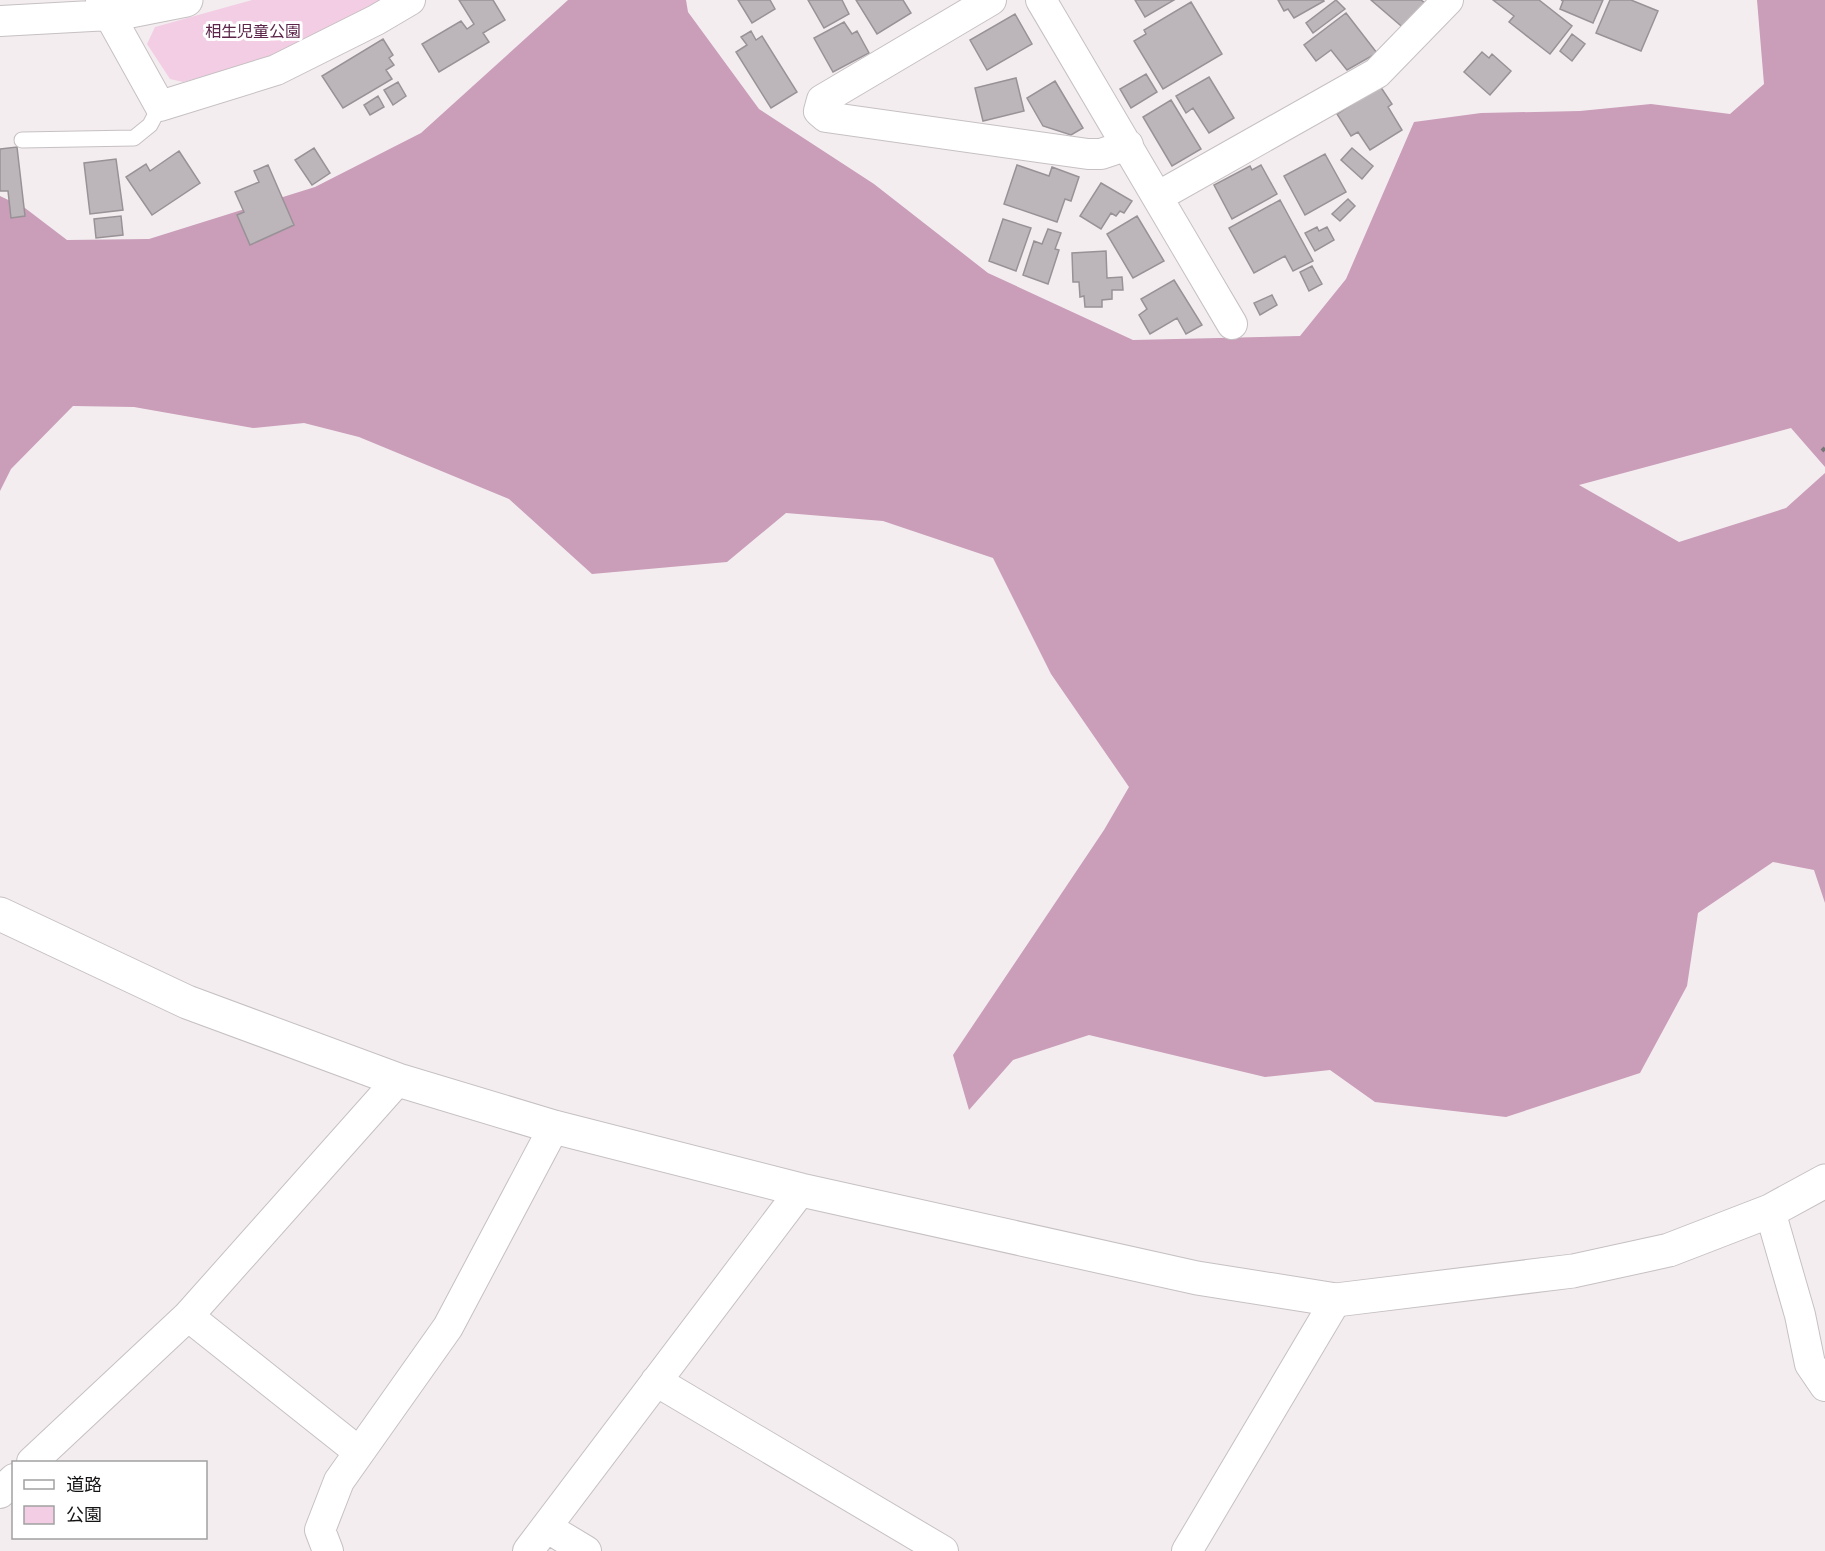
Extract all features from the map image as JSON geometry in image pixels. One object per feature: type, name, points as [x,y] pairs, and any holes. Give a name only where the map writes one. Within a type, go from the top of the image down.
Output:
[{"type":"street","points":[[0,21],[186,0]]},
{"type":"street","points":[[106,8],[160,106],[276,70],[376,20],[410,0]]},
{"type":"street","points":[[991,0],[822,100],[819,111],[826,117],[1088,154],[1101,153],[1128,145]]},
{"type":"street","points":[[1041,0],[1159,196],[1232,324]]},
{"type":"street","points":[[1159,196],[1377,73],[1448,0]]},
{"type":"street","points":[[0,914],[187,1002],[398,1080],[554,1127],[801,1190],[1197,1278],[1336,1300],[1574,1271],[1669,1250],[1770,1211],[1825,1181]]},
{"type":"street","points":[[30,1461],[188,1316],[398,1080]]},
{"type":"street","points":[[327,1551],[320,1530],[339,1481],[448,1327],[554,1127]]},
{"type":"street","points":[[528,1551],[801,1190]]},
{"type":"street","points":[[1770,1211],[1800,1315],[1810,1364],[1825,1386]]},
{"type":"street","points":[[1187,1551],[1336,1300]]},
{"type":"street","points":[[188,1316],[359,1452]]},
{"type":"street","points":[[656,1381],[944,1551]]},
{"type":"street","points":[[546,1527],[586,1551]]},
{"type":"lane","points":[[22,140],[134,138],[150,125],[160,106]]},
{"type":"green space","name":"相生児童公園","points":[[252,0],[385,0],[266,60],[183,82],[170,79],[147,44],[155,27]]},
{"type":"shaded area","points":[[568,0],[686,0],[688,12],[759,109],[874,184],[988,273],[1133,340],[1300,336],[1346,279],[1414,122],[1481,113],[1580,111],[1651,104],[1730,114],[1764,84],[1757,0],[1825,0],[1825,467],[1791,428],[1579,485],[1679,542],[1786,508],[1825,473],[1825,903],[1814,870],[1773,862],[1698,913],[1687,986],[1640,1073],[1506,1117],[1375,1102],[1330,1070],[1265,1077],[1089,1035],[1013,1060],[969,1110],[953,1055],[1104,830],[1129,787],[1051,674],[993,558],[883,521],[786,513],[727,562],[592,574],[509,499],[359,437],[304,423],[253,428],[134,407],[73,406],[11,469],[0,491],[0,196],[25,208],[67,240],[149,239],[315,187],[421,133]]},
{"type":"building","points":[[459,0],[493,0],[505,20],[483,33],[489,42],[439,72],[422,44],[461,21],[467,29],[474,24]]},
{"type":"building","points":[[738,0],[770,0],[775,9],[752,23]]},
{"type":"building","points":[[808,0],[842,0],[849,14],[824,28]]},
{"type":"building","points":[[856,0],[903,0],[911,13],[877,34]]},
{"type":"building","points":[[1135,0],[1174,0],[1145,17]]},
{"type":"building","points":[[1278,0],[1324,1],[1294,18],[1288,9],[1284,11]]},
{"type":"building","points":[[1336,0],[1345,9],[1313,33],[1306,23]]},
{"type":"building","points":[[1371,0],[1421,0],[1429,6],[1407,31]]},
{"type":"building","points":[[1493,0],[1539,0],[1572,26],[1550,54],[1509,22],[1514,16]]},
{"type":"building","points":[[1561,0],[1603,0],[1593,23],[1560,9],[1563,1]]},
{"type":"building","points":[[1610,0],[1631,0],[1658,11],[1641,51],[1596,33]]},
{"type":"building","points":[[1191,2],[1222,54],[1163,89],[1134,41],[1146,34],[1144,30]]},
{"type":"building","points":[[1346,13],[1377,53],[1347,70],[1331,50],[1316,61],[1304,45]]},
{"type":"building","points":[[1015,14],[1032,44],[987,70],[970,40]]},
{"type":"building","points":[[844,22],[852,34],[857,31],[869,53],[833,72],[814,38]]},
{"type":"building","points":[[751,31],[756,40],[762,36],[797,92],[771,108],[736,52],[747,45],[741,37]]},
{"type":"building","points":[[1572,34],[1585,44],[1572,61],[1560,51]]},
{"type":"building","points":[[383,39],[393,55],[389,58],[394,65],[386,70],[392,79],[343,108],[322,76]]},
{"type":"building","points":[[1482,52],[1489,58],[1492,54],[1511,71],[1490,95],[1464,72]]},
{"type":"building","points":[[1146,74],[1157,92],[1131,108],[1120,89]]},
{"type":"building","points":[[1209,77],[1234,118],[1209,133],[1193,108],[1186,113],[1176,96]]},
{"type":"building","points":[[1016,78],[1024,111],[983,121],[975,88]]},
{"type":"building","points":[[1055,81],[1083,128],[1071,135],[1043,126],[1027,98]]},
{"type":"building","points":[[398,82],[406,96],[393,105],[384,90]]},
{"type":"building","points":[[1380,86],[1392,104],[1388,107],[1402,130],[1370,150],[1358,132],[1351,136],[1337,114]]},
{"type":"building","points":[[378,96],[384,107],[370,115],[364,105]]},
{"type":"building","points":[[1171,100],[1201,149],[1172,166],[1143,117]]},
{"type":"building","points":[[17,147],[25,216],[11,218],[8,191],[0,191],[0,149]]},
{"type":"building","points":[[314,148],[330,173],[312,185],[295,160]]},
{"type":"building","points":[[1352,148],[1373,166],[1362,179],[1341,160]]},
{"type":"building","points":[[179,151],[200,183],[152,215],[126,177],[146,164],[150,171]]},
{"type":"building","points":[[1325,154],[1346,192],[1305,215],[1284,176]]},
{"type":"building","points":[[116,159],[123,210],[90,214],[84,163]]},
{"type":"building","points":[[268,165],[294,225],[250,245],[237,215],[244,212],[235,192],[259,182],[254,171]]},
{"type":"building","points":[[1017,165],[1049,176],[1052,167],[1079,177],[1071,201],[1065,199],[1057,222],[1004,204]]},
{"type":"building","points":[[1261,165],[1277,194],[1232,219],[1214,185],[1250,166],[1252,170]]},
{"type":"building","points":[[1101,183],[1132,201],[1124,213],[1120,211],[1116,216],[1111,213],[1101,229],[1080,216]]},
{"type":"building","points":[[1348,199],[1355,206],[1340,221],[1332,214]]},
{"type":"building","points":[[1280,200],[1313,261],[1293,271],[1285,256],[1254,273],[1229,228]]},
{"type":"building","points":[[121,216],[123,235],[96,238],[94,219]]},
{"type":"building","points":[[1137,216],[1164,261],[1133,278],[1107,234]]},
{"type":"building","points":[[1003,219],[1031,228],[1016,271],[989,261]]},
{"type":"building","points":[[1317,227],[1319,231],[1327,227],[1334,240],[1315,251],[1305,233]]},
{"type":"building","points":[[1048,229],[1061,233],[1055,249],[1059,250],[1048,284],[1023,275],[1034,241],[1042,244]]},
{"type":"building","points":[[1106,251],[1107,278],[1122,277],[1123,290],[1112,290],[1112,299],[1102,300],[1102,307],[1085,307],[1084,296],[1080,297],[1079,282],[1073,282],[1072,253]]},
{"type":"building","points":[[1312,266],[1322,284],[1309,291],[1300,272]]},
{"type":"building","points":[[1174,280],[1202,325],[1186,334],[1177,318],[1150,334],[1139,315],[1147,309],[1141,299]]},
{"type":"building","points":[[1272,295],[1277,305],[1260,315],[1254,303]]}]
